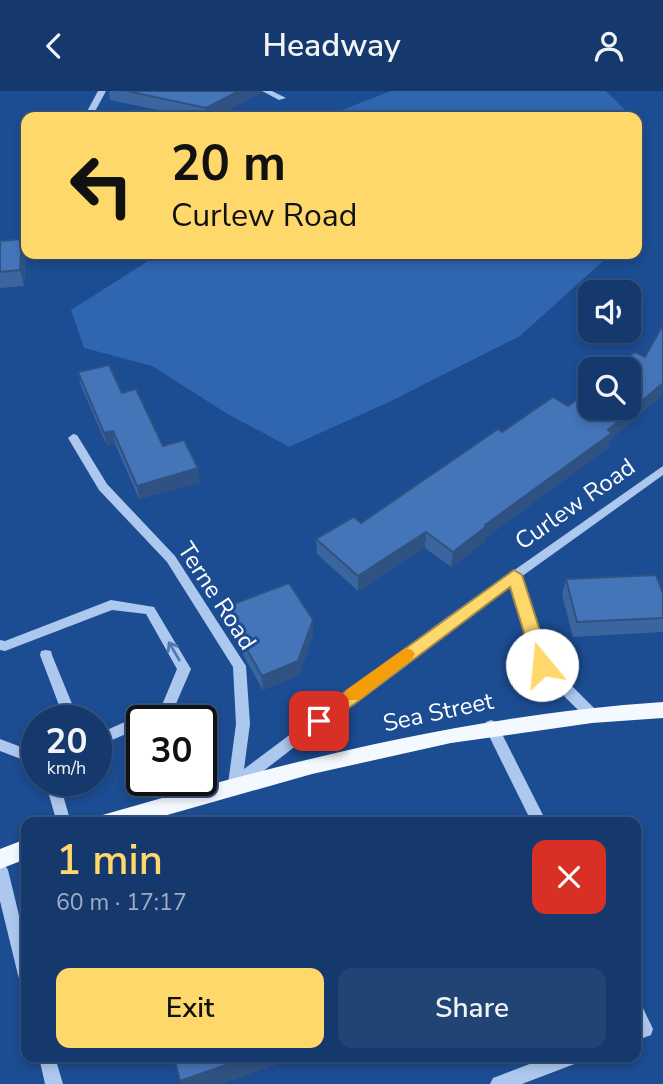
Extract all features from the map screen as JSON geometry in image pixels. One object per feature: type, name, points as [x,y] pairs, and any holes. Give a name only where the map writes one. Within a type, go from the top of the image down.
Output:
[{"type":"main road","name":"Sea Street","points":[[126,817],[235,785],[491,726],[590,713],[663,710]]},
{"type":"main road","points":[[0,859],[21,851]]},
{"type":"street","points":[[91,112],[102,91]]},
{"type":"street","points":[[265,91],[282,98]]},
{"type":"street","points":[[73,438],[85,457]]},
{"type":"street","name":"Terne Road","points":[[85,457],[103,487],[171,559],[239,666],[243,724],[235,785]]},
{"type":"street","name":"Curlew Road","points":[[235,785],[514,575],[663,470]]},
{"type":"street","name":"Curlew Road","points":[[514,575],[542,665],[590,713]]},
{"type":"street","points":[[0,645],[5,646],[111,605],[150,610],[184,669],[166,709],[112,734]]},
{"type":"street","points":[[46,655],[66,705]]},
{"type":"street","points":[[491,726],[537,817]]},
{"type":"street","points":[[0,745],[21,753]]},
{"type":"street","points":[[56,796],[62,817]]},
{"type":"street","points":[[0,870],[21,955]]},
{"type":"street","points":[[48,1062],[54,1084]]},
{"type":"street","points":[[499,1084],[558,1062]]},
{"type":"shaded area","points":[[391,91],[606,91],[627,112],[337,112]]},
{"type":"shaded area","points":[[151,259],[603,259],[520,336],[389,402],[289,447],[226,413],[152,366],[84,348],[71,310]]},
{"type":"building","points":[[127,91],[239,91],[206,108]]},
{"type":"building","points":[[21,239],[20,270],[0,272],[0,241]]},
{"type":"building","points":[[663,325],[663,383],[641,402],[641,357],[629,357],[635,352],[645,357]]},
{"type":"building","points":[[109,365],[122,393],[136,389],[163,446],[184,440],[198,468],[137,486],[113,431],[104,433],[78,372]]},
{"type":"building","points":[[553,397],[568,406],[578,398],[578,420],[620,420],[608,430],[612,433],[485,525],[487,526],[453,552],[426,532],[358,576],[316,539],[354,517],[361,523],[498,429],[502,432]]},
{"type":"building","points":[[656,575],[663,594],[663,618],[577,622],[566,579]]},
{"type":"building","points":[[289,583],[313,620],[298,661],[262,676],[223,608]]},
{"type":"building","points":[[175,1062],[235,1062],[180,1081]]},
{"type":"slow traffic","points":[[353,695],[406,654]]},
{"type":"route","points":[[319,721],[514,575],[542,665]]}]
